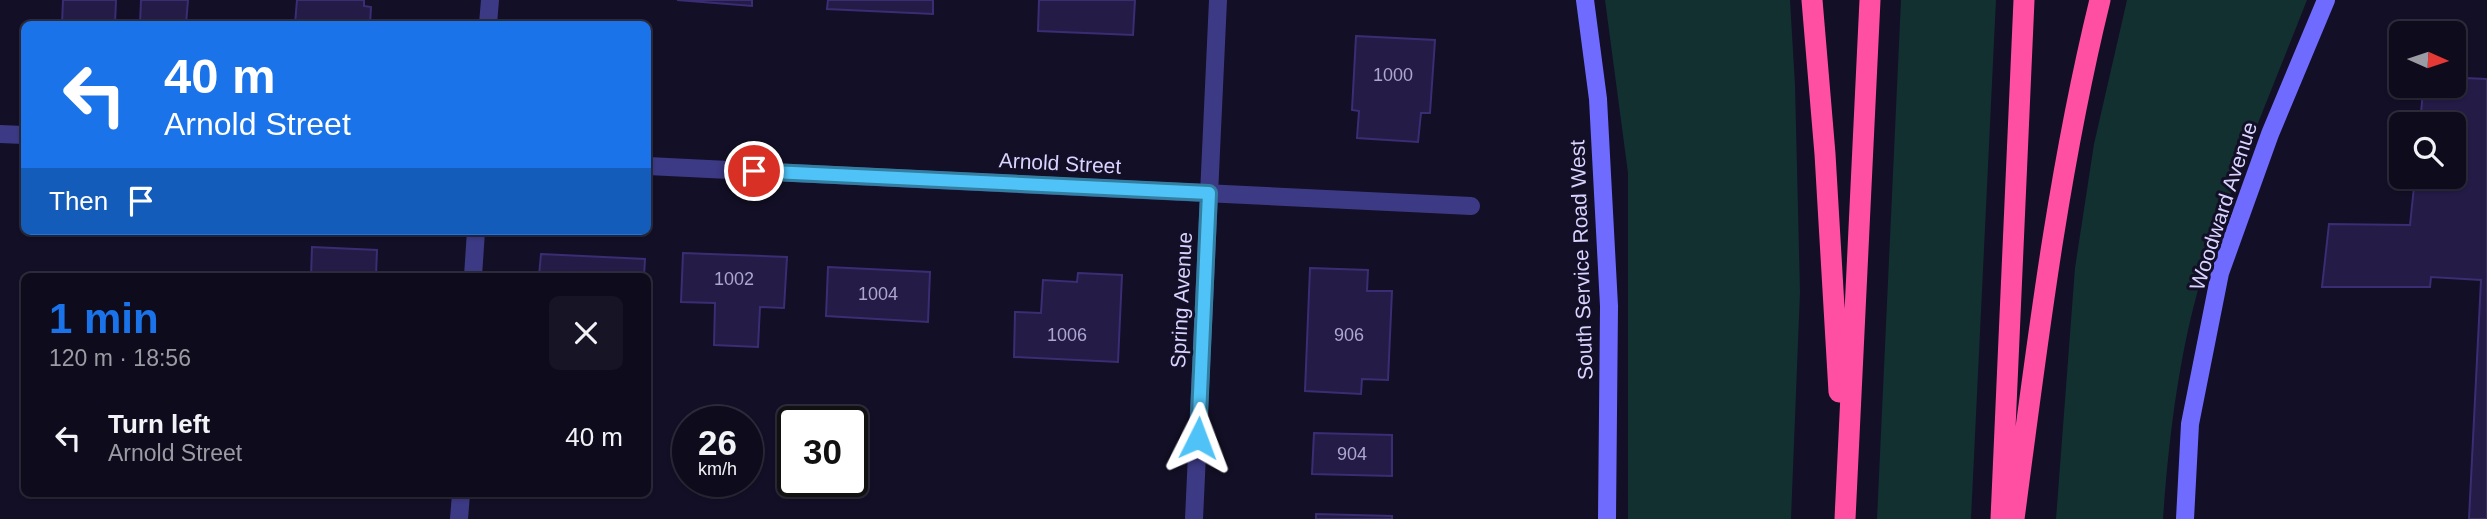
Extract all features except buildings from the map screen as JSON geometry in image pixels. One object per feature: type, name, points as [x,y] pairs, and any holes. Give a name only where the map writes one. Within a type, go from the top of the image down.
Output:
[{"type":"highway","points":[[1812,0],[1825,153],[1845,508]]},
{"type":"highway","points":[[1845,508],[1870,0]]},
{"type":"highway","points":[[2001,519],[2024,0]]},
{"type":"highway","points":[[2014,519],[2048,263],[2084,65],[2100,0]]},
{"type":"main road","name":"South Service Road West","points":[[1585,0],[1598,99],[1609,306],[1607,519]]},
{"type":"main road","name":"Woodward Avenue","points":[[2185,519],[2190,424],[2220,273],[2270,134],[2326,0]]},
{"type":"street","points":[[488,21],[490,0]]},
{"type":"street","name":"Spring Avenue","points":[[1194,519],[1218,0]]},
{"type":"street","points":[[0,134],[21,135]]},
{"type":"street","name":"Arnold Street","points":[[651,166],[1471,206]]},
{"type":"street","points":[[473,273],[476,235]]},
{"type":"street","points":[[459,519],[461,497]]},
{"type":"green space","points":[[1605,0],[1790,0],[1800,292],[1791,519],[1628,519],[1628,173]]},
{"type":"green space","points":[[1901,0],[1996,0],[1971,519],[1877,519]]},
{"type":"green space","points":[[2127,0],[2307,0],[2230,197],[2197,294],[2177,390],[2163,519],[2056,519],[2075,268],[2094,144]]},
{"type":"route","points":[[754,171],[1209,193],[1198,438]]}]
